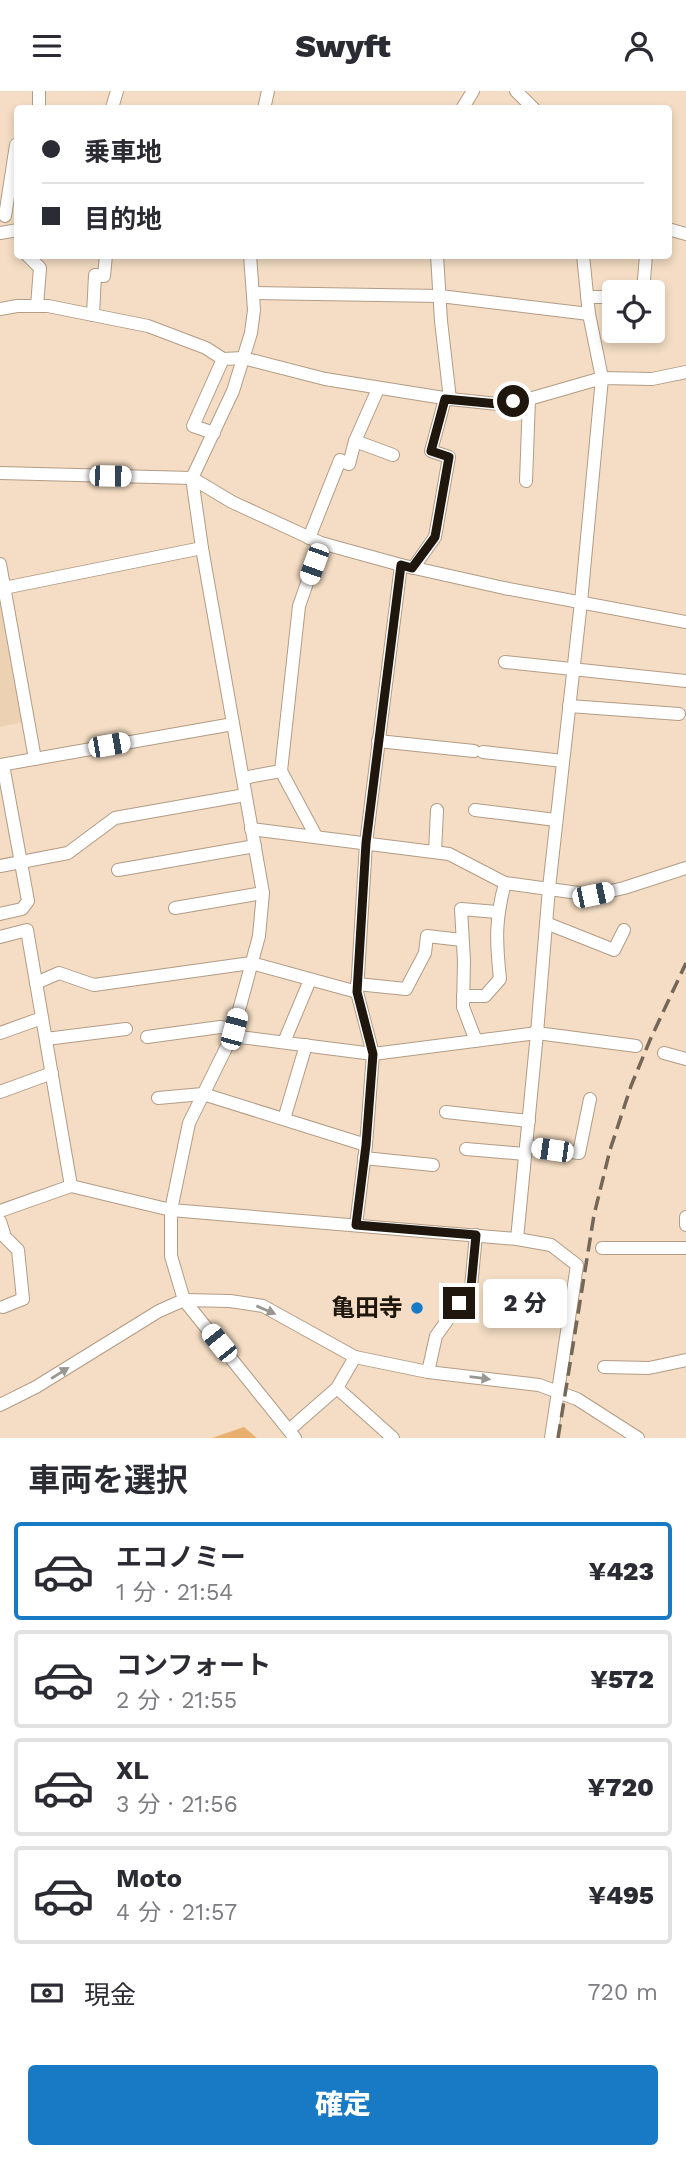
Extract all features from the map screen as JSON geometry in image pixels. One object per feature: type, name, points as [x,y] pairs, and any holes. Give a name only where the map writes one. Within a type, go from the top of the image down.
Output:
[{"type":"street","points":[[516,91],[530,105]]},
{"type":"street","points":[[0,233],[12,221],[14,183]]},
{"type":"street","points":[[31,259],[40,268],[37,306]]},
{"type":"street","points":[[93,315],[95,275],[104,275],[106,259]]},
{"type":"street","points":[[250,259],[254,310],[251,333],[233,391],[192,478],[263,893],[259,936],[233,1032],[189,1123],[171,1210],[171,1256],[184,1300],[292,1434],[337,1388],[355,1357]]},
{"type":"street","points":[[356,1225],[373,1054],[357,988],[366,843],[378,741],[407,566],[435,537],[449,457],[431,451],[447,399],[438,259]]},
{"type":"street","points":[[517,1238],[548,888],[582,602],[602,378],[589,314],[583,259]]},
{"type":"street","points":[[644,280],[646,259]]},
{"type":"street","points":[[253,293],[440,296],[589,314]]},
{"type":"street","points":[[587,297],[602,296]]},
{"type":"street","points":[[0,309],[37,306],[93,315],[148,326],[206,348],[223,359],[243,358],[325,379],[379,389],[498,404],[529,399],[602,378],[652,379],[686,372]]},
{"type":"street","points":[[214,433],[193,426],[223,359]]},
{"type":"street","points":[[309,538],[340,460],[349,464],[355,441],[379,389]]},
{"type":"street","points":[[526,481],[529,399]]},
{"type":"street","points":[[355,441],[393,455]]},
{"type":"street","points":[[0,473],[192,478],[232,502],[321,543],[504,588],[686,622]]},
{"type":"street","points":[[316,836],[281,771],[299,606],[321,543]]},
{"type":"street","points":[[4,588],[202,548]]},
{"type":"street","points":[[0,564],[35,759]]},
{"type":"street","points":[[505,662],[686,681]]},
{"type":"street","points":[[569,706],[679,715]]},
{"type":"street","points":[[0,914],[22,909],[28,901],[2,765],[233,724]]},
{"type":"street","points":[[378,741],[563,761]]},
{"type":"street","points":[[243,778],[281,771]]},
{"type":"street","points":[[0,866],[68,853],[115,818],[246,795]]},
{"type":"street","points":[[435,852],[438,810]]},
{"type":"street","points":[[475,810],[556,820]]},
{"type":"street","points":[[251,829],[449,854],[505,883],[593,895],[686,868]]},
{"type":"street","points":[[118,870],[254,846]]},
{"type":"street","points":[[463,996],[485,996],[500,979],[496,944],[497,912],[505,883]]},
{"type":"street","points":[[175,908],[263,893]]},
{"type":"street","points":[[476,1041],[463,1007],[461,909],[497,912]]},
{"type":"street","points":[[546,923],[614,950],[624,930]]},
{"type":"street","points":[[0,937],[27,930],[71,1187]]},
{"type":"street","points":[[36,982],[59,973],[94,985],[251,963],[310,980],[357,988],[406,989],[425,953],[427,936],[463,940]]},
{"type":"street","points":[[284,1042],[310,980]]},
{"type":"street","points":[[0,1033],[42,1018]]},
{"type":"street","points":[[147,1037],[220,1027],[284,1042],[373,1054],[537,1033],[636,1046]]},
{"type":"street","points":[[46,1039],[125,1029]]},
{"type":"street","points":[[284,1119],[306,1045]]},
{"type":"street","points":[[664,1053],[686,1059]]},
{"type":"street","points":[[0,1092],[52,1073]]},
{"type":"street","points":[[158,1098],[203,1094],[366,1145]]},
{"type":"street","points":[[466,1149],[579,1153],[590,1099]]},
{"type":"street","points":[[446,1112],[528,1121]]},
{"type":"street","points":[[364,1158],[433,1165]]},
{"type":"street","points":[[0,1211],[71,1187],[171,1210],[517,1238],[551,1245],[577,1265],[551,1438]]},
{"type":"street","points":[[686,1217],[686,1225]]},
{"type":"street","points":[[0,1221],[5,1237],[18,1250],[23,1300],[1,1304]]},
{"type":"street","points":[[428,1372],[436,1336],[471,1287],[476,1235]]},
{"type":"street","points":[[602,1248],[686,1248]]},
{"type":"street","points":[[0,1405],[36,1387],[159,1311],[184,1300],[230,1301],[262,1306],[355,1357],[428,1372],[539,1385],[577,1399],[638,1438]]},
{"type":"street","points":[[604,1367],[649,1368],[686,1360]]},
{"type":"street","points":[[337,1388],[393,1438]]},
{"type":"shaded area","points":[[0,590],[22,722],[0,727]]},
{"type":"shaded area","points":[[244,1427],[257,1438],[212,1438]]},
{"type":"railway","points":[[558,1438],[594,1215],[610,1150],[631,1086],[686,963]]},
{"type":"place","name":"亀田寺","points":[[417,1308]]},
{"type":"route","points":[[459,1303],[471,1287],[476,1235],[356,1225],[373,1054],[357,992],[358,961],[366,843],[401,565],[412,568],[435,537],[449,457],[431,451],[445,399],[498,404],[513,401]]}]
